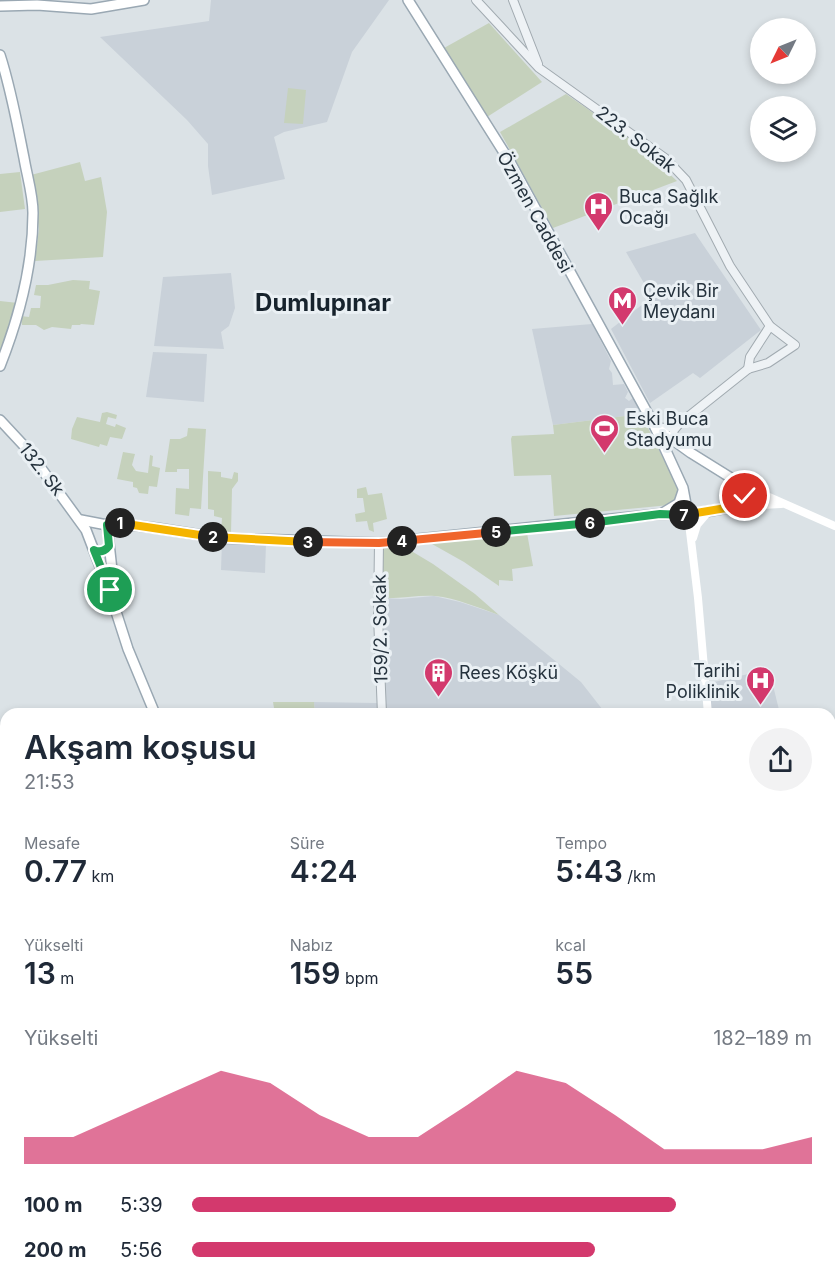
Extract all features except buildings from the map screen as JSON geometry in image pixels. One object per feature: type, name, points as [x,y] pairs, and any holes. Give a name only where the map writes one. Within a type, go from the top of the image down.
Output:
[{"type":"main road","points":[[2,4],[91,9],[144,0]]},
{"type":"main road","name":"Özmen Caddesi","points":[[408,0],[510,162],[655,427],[683,488],[688,515]]},
{"type":"main road","points":[[0,55],[10,85],[33,211],[32,235],[24,285],[16,321],[0,366]]},
{"type":"main road","name":"132. Sk","points":[[0,420],[27,449],[87,525],[116,611]]},
{"type":"main road","points":[[655,427],[744,486],[835,526]]},
{"type":"main road","points":[[674,465],[674,459],[679,453],[691,453]]},
{"type":"main road","points":[[738,506],[745,496],[744,486]]},
{"type":"main road","points":[[660,514],[679,502],[683,488]]},
{"type":"main road","points":[[87,525],[114,523],[220,538],[379,543],[660,514],[688,515],[738,506],[784,503]]},
{"type":"main road","points":[[692,544],[697,525],[709,511]]},
{"type":"main road","points":[[688,515],[707,708]]},
{"type":"main road","points":[[107,525],[114,570],[116,611],[128,649],[153,708]]},
{"type":"main road","points":[[94,550],[102,551],[109,546]]},
{"type":"street","name":"223. Sokak","points":[[476,0],[540,68],[665,158],[686,180],[730,266],[770,326],[795,345],[768,363],[748,369]]},
{"type":"street","points":[[513,0],[540,68]]},
{"type":"street","points":[[672,439],[679,424],[748,369],[750,357],[770,326]]},
{"type":"street","points":[[655,427],[666,428],[679,424]]},
{"type":"street","name":"159/2. Sokak","points":[[379,543],[378,616],[382,708]]},
{"type":"shaded area","points":[[211,0],[389,0],[352,52],[327,122],[284,132],[274,137],[285,179],[212,195],[208,144],[187,120],[100,37],[209,21]]},
{"type":"shaded area","points":[[695,233],[761,330],[700,378],[693,373],[650,403],[611,329],[652,297],[626,252]]},
{"type":"shaded area","points":[[231,273],[235,308],[229,326],[221,332],[224,349],[154,346],[163,277]]},
{"type":"shaded area","points":[[592,324],[611,361],[609,369],[612,373],[613,385],[624,384],[628,392],[625,398],[629,401],[633,398],[641,414],[553,425],[532,329]]},
{"type":"shaded area","points":[[153,352],[207,354],[204,402],[146,397]]},
{"type":"shaded area","points":[[222,541],[266,543],[265,573],[221,570]]},
{"type":"shaded area","points":[[434,596],[499,615],[581,682],[601,708],[383,708],[382,681],[385,667],[382,598]]},
{"type":"shaded area","points":[[769,669],[779,708],[711,708],[710,683]]},
{"type":"shaded area","points":[[314,702],[377,703],[377,708],[314,708]]},
{"type":"green space","points":[[489,23],[542,82],[487,117],[444,48]]},
{"type":"green space","points":[[288,88],[306,90],[303,124],[284,123]]},
{"type":"green space","points":[[566,94],[634,141],[677,181],[553,228],[500,132]]},
{"type":"green space","points":[[80,162],[85,181],[101,177],[107,212],[103,257],[35,261],[39,229],[31,175]]},
{"type":"green space","points":[[20,172],[25,209],[0,212],[0,174]]},
{"type":"green space","points":[[73,280],[90,281],[89,289],[100,291],[94,325],[81,324],[72,325],[71,329],[52,327],[44,330],[36,325],[22,325],[21,316],[29,317],[31,308],[40,308],[41,296],[34,295],[36,285]]},
{"type":"green space","points":[[0,301],[18,303],[1,351],[0,351]]},
{"type":"green space","points":[[102,413],[117,415],[116,419],[108,417],[106,424],[115,427],[116,424],[126,428],[122,439],[110,437],[107,446],[100,444],[99,447],[71,439],[77,417],[100,422]]},
{"type":"green space","name":"Eski Buca Stadyumu","points":[[641,414],[679,490],[677,501],[670,505],[554,516],[551,475],[514,476],[512,436],[554,434],[553,425]]},
{"type":"green space","points":[[188,428],[206,429],[201,509],[190,508],[189,516],[175,514],[176,488],[189,489],[189,469],[165,472],[170,439],[187,436]]},
{"type":"green space","points":[[123,452],[135,454],[132,465],[136,471],[148,473],[150,455],[153,456],[152,466],[160,468],[157,487],[149,486],[148,494],[139,493],[137,488],[133,487],[133,482],[117,479]]},
{"type":"green space","points":[[208,471],[221,472],[221,477],[232,479],[234,472],[238,473],[238,481],[232,489],[231,534],[221,533],[222,518],[214,516],[214,510],[208,509]]},
{"type":"green space","points":[[366,487],[368,495],[382,493],[387,519],[373,523],[374,532],[369,530],[367,521],[356,522],[355,514],[365,512],[363,498],[357,498],[357,489]]},
{"type":"green space","points":[[527,533],[533,566],[512,569],[513,581],[499,580],[499,586],[432,544],[437,541]]},
{"type":"green space","points":[[382,545],[403,546],[475,594],[499,615],[443,597],[382,598]]},
{"type":"green space","points":[[273,702],[314,702],[314,708],[274,708]]},
{"type":"place","name":"Buca Sağlık Ocağı","points":[[598,232]]},
{"type":"place","name":"Çevik Bir Meydanı","points":[[622,326]]},
{"type":"place","name":"Eski Buca Stadyumu","points":[[605,454]]},
{"type":"place","name":"Rees Köşkü","points":[[438,698]]},
{"type":"place","name":"Tarihi Poliklinik","points":[[761,706]]},
{"type":"district","name":"Dumlupınar","points":[[323,302]]},
{"type":"route","points":[[110,590],[94,550],[102,551],[109,546],[107,525],[114,523],[220,538],[379,543],[660,514],[688,515],[738,506],[745,496]]}]
